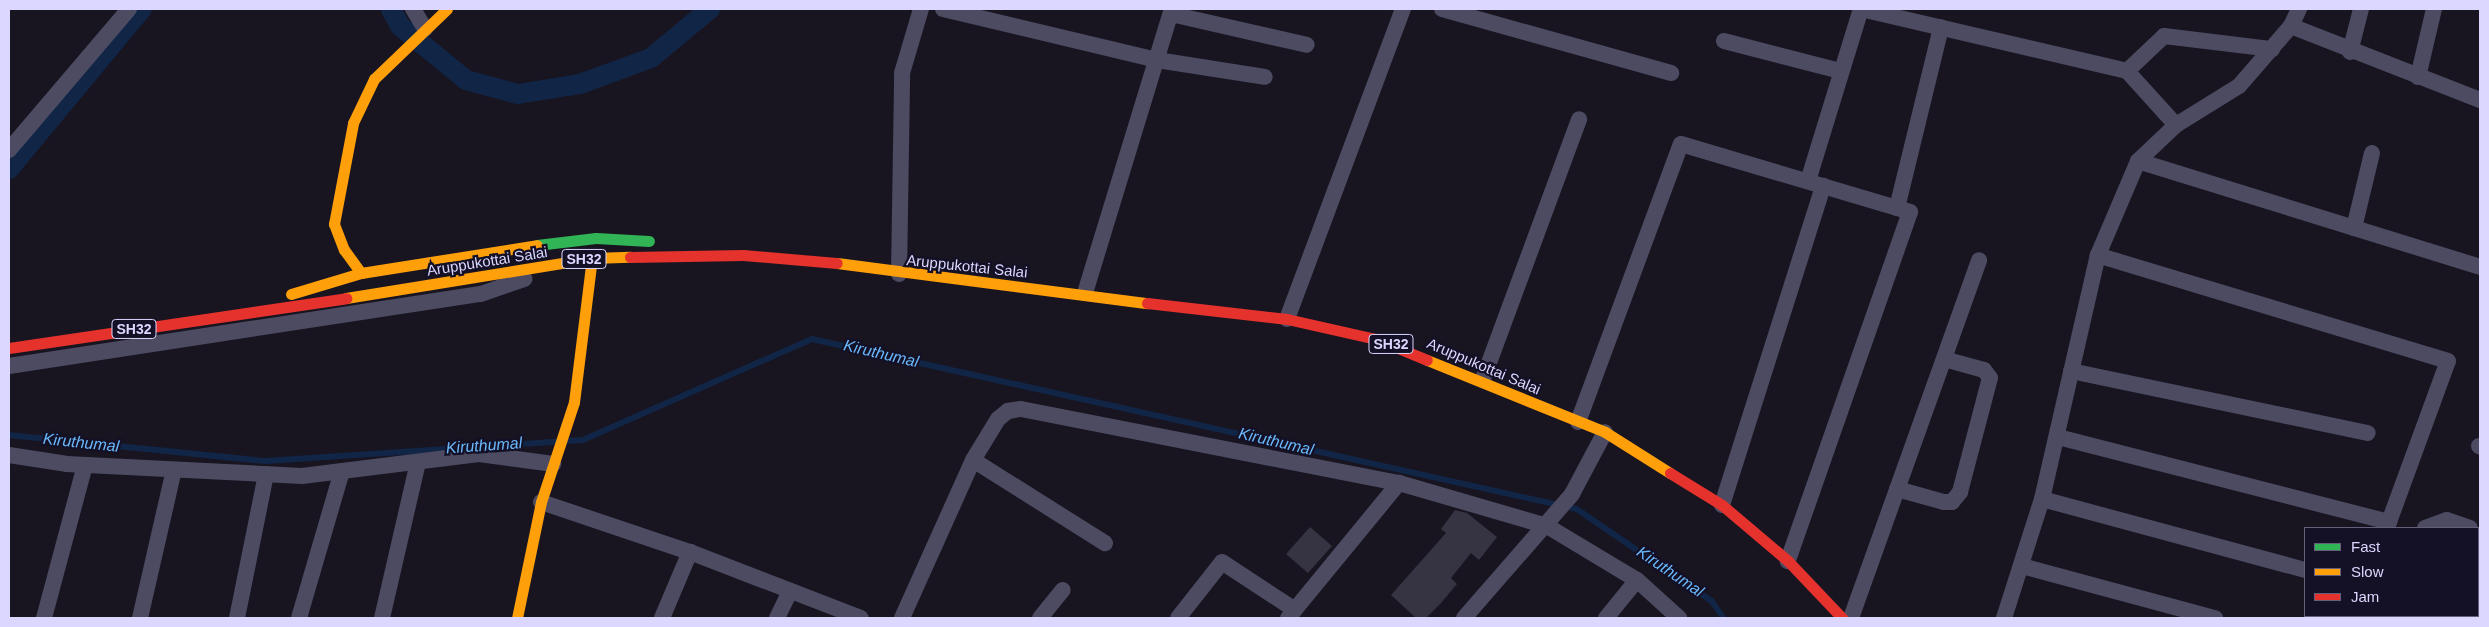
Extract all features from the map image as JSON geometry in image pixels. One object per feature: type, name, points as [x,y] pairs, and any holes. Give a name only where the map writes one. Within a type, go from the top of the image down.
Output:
[{"type":"main road","points":[[361,273],[344,250],[334,224],[353,123],[374,80],[447,9]]},
{"type":"main road","points":[[259,310],[305,287],[361,273],[596,238],[667,241]]},
{"type":"main road","points":[[788,245],[864,265]]},
{"type":"main road","name":"Aruppukottai Salai","points":[[9,348],[536,270],[592,258],[743,255],[864,265],[900,274],[1086,293],[1287,319],[1376,338],[1483,379],[1578,422],[1605,432],[1722,505],[1788,561],[1842,618]]},
{"type":"main road","points":[[517,618],[541,502],[574,402],[592,258]]},
{"type":"street","points":[[9,150],[129,9]]},
{"type":"street","points":[[413,9],[425,29]]},
{"type":"street","points":[[900,274],[902,73],[921,9]]},
{"type":"street","points":[[943,9],[1157,60],[1265,77]]},
{"type":"street","points":[[1287,319],[1403,9]]},
{"type":"street","points":[[1442,9],[1671,73]]},
{"type":"street","points":[[1722,505],[1815,184],[1840,71],[1861,9],[2127,71],[2176,125]]},
{"type":"street","points":[[2004,618],[2042,499],[2058,437],[2098,255],[2138,161],[2176,125],[2239,86],[2291,26],[2298,9]]},
{"type":"street","points":[[2350,52],[2361,9]]},
{"type":"street","points":[[2418,77],[2434,9]]},
{"type":"street","points":[[1086,293],[1171,11],[1307,45]]},
{"type":"street","points":[[2291,26],[2350,52],[2480,100]]},
{"type":"street","points":[[1897,208],[1941,27]]},
{"type":"street","points":[[2127,71],[2164,36],[2272,49]]},
{"type":"street","points":[[1724,41],[1840,71]]},
{"type":"street","points":[[1483,379],[1579,119]]},
{"type":"street","points":[[1578,422],[1681,144],[1910,212],[1788,561]]},
{"type":"street","points":[[2354,228],[2372,153]]},
{"type":"street","points":[[2138,161],[2480,267]]},
{"type":"street","points":[[2058,437],[2389,522],[2448,361],[2098,255]]},
{"type":"street","points":[[1851,618],[1979,260]]},
{"type":"street","points":[[9,366],[481,294],[519,282],[536,270]]},
{"type":"street","points":[[1897,489],[1944,502],[1952,502],[1960,492],[1990,378],[1984,370],[1944,359]]},
{"type":"street","points":[[2071,371],[2368,433]]},
{"type":"street","points":[[903,618],[973,460],[998,419],[1008,411],[1021,410],[1399,483],[1552,520],[1637,580],[1678,618]]},
{"type":"street","points":[[1464,618],[1552,520],[1572,494],[1605,432]]},
{"type":"street","points":[[9,455],[85,465],[266,474],[342,471],[479,454],[553,464]]},
{"type":"street","points":[[973,460],[1106,543]]},
{"type":"street","points":[[382,618],[418,462]]},
{"type":"street","points":[[44,618],[85,465]]},
{"type":"street","points":[[140,618],[174,470]]},
{"type":"street","points":[[299,618],[342,471]]},
{"type":"street","points":[[237,618],[266,474]]},
{"type":"street","points":[[1178,618],[1222,562],[1291,614],[1399,483]]},
{"type":"street","points":[[2042,499],[2304,570]]},
{"type":"street","points":[[541,502],[690,552],[861,618]]},
{"type":"street","points":[[2426,527],[2437,520],[2466,527]]},
{"type":"street","points":[[662,618],[690,552]]},
{"type":"street","points":[[2022,566],[2215,618]]},
{"type":"street","points":[[1606,618],[1637,580]]},
{"type":"street","points":[[777,618],[790,590]]},
{"type":"street","points":[[1040,618],[1063,590]]},
{"type":"building","points":[[1455,510],[1467,513],[1497,537],[1479,560],[1471,553],[1451,578],[1457,584],[1426,618],[1416,618],[1391,595],[1446,533],[1441,529]]},
{"type":"building","points":[[1310,527],[1332,546],[1308,573],[1286,554]]},
{"type":"waterway","points":[[9,169],[142,9]]},
{"type":"waterway","points":[[391,9],[400,26],[466,80],[518,94],[580,84],[651,58],[710,9]]},
{"type":"waterway","name":"Kiruthumal","points":[[566,441],[583,440],[812,339],[1577,509],[1712,601],[1724,618]]},
{"type":"waterway","name":"Kiruthumal","points":[[9,435],[266,461],[555,442]]},
{"type":"traffic: fast","points":[[537,245],[596,238],[649,241]]},
{"type":"traffic: slow","points":[[361,273],[344,250],[334,224],[353,123],[374,79],[447,9]]},
{"type":"traffic: slow","points":[[291,294],[361,273],[537,245]]},
{"type":"traffic: slow","points":[[346,298],[592,258],[630,257]]},
{"type":"traffic: slow","points":[[517,618],[541,502],[574,402],[592,258]]},
{"type":"traffic: slow","points":[[837,263],[1147,303]]},
{"type":"traffic: slow","points":[[1427,360],[1605,432],[1670,473]]},
{"type":"traffic: jam","points":[[630,257],[743,255],[837,263]]},
{"type":"traffic: jam","points":[[9,348],[346,298]]},
{"type":"traffic: jam","points":[[1147,303],[1287,319],[1376,339],[1427,360]]},
{"type":"traffic: jam","points":[[1670,473],[1722,505],[1788,561],[1842,618]]}]
